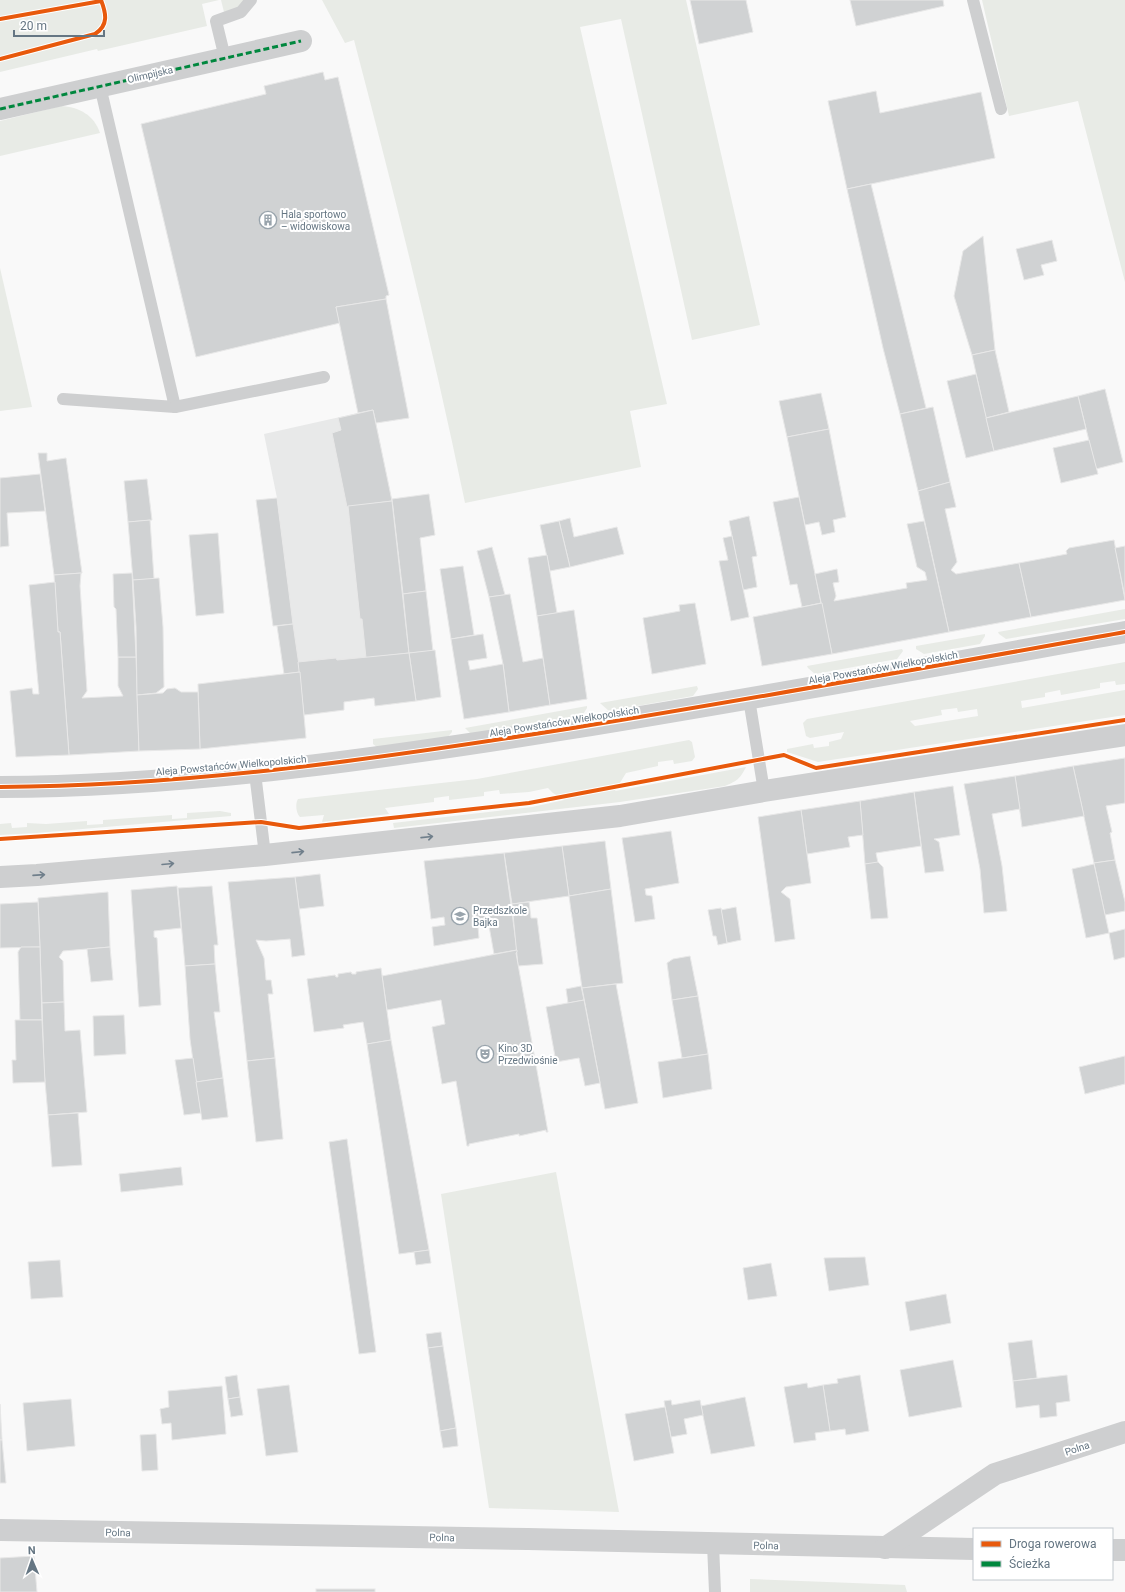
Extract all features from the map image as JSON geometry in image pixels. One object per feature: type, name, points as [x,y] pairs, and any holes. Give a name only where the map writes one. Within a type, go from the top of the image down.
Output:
[{"type":"street","name":"Olimpijska","points":[[0,109],[301,41]]},
{"type":"street","name":"Aleja Powstańców Wielkopolskich","points":[[0,787],[50,787],[256,773],[470,744],[749,699],[1125,632]]},
{"type":"street","points":[[0,877],[44,875],[265,856],[620,816],[764,791],[1125,735]]},
{"type":"street","name":"Polna","points":[[885,1548],[995,1474],[1125,1432]]},
{"type":"street","name":"Polna","points":[[0,1530],[528,1538],[885,1548],[973,1548]]},
{"type":"street","points":[[1113,1550],[1125,1550]]},
{"type":"lane","points":[[225,58],[216,21],[241,12],[251,0]]},
{"type":"lane","points":[[973,0],[1001,109]]},
{"type":"lane","points":[[100,86],[175,407]]},
{"type":"lane","points":[[63,398],[175,407],[324,377]]},
{"type":"lane","points":[[749,699],[764,791]]},
{"type":"lane","points":[[256,773],[265,856]]},
{"type":"lane","points":[[714,1544],[715,1592]]},
{"type":"shaded area","points":[[0,0],[219,0],[202,4],[207,26],[98,51],[97,49],[0,72]]},
{"type":"shaded area","points":[[221,0],[245,0],[238,8],[224,12]]},
{"type":"shaded area","points":[[322,0],[686,0],[760,325],[692,340],[621,19],[580,27],[667,404],[630,411],[641,467],[465,503],[440,386],[384,155],[354,40],[345,43]]},
{"type":"shaded area","points":[[982,0],[1125,0],[1125,282],[1078,101],[1009,116]]},
{"type":"shaded area","points":[[61,106],[74,108],[85,113],[94,121],[100,133],[0,156],[0,121]]},
{"type":"shaded area","points":[[0,268],[32,407],[0,411]]},
{"type":"shaded area","points":[[386,299],[409,418],[376,423],[392,501],[416,701],[375,706],[374,698],[344,702],[344,710],[304,715],[277,498],[264,434],[358,413],[336,307]]},
{"type":"shaded area","points":[[1125,609],[1125,619],[1006,639],[998,632]]},
{"type":"shaded area","points":[[985,634],[980,644],[924,654],[916,649],[916,646]]},
{"type":"shaded area","points":[[902,649],[903,651],[897,659],[815,674],[807,666]]},
{"type":"shaded area","points":[[1125,662],[1125,684],[1116,685],[1115,681],[1100,683],[1100,688],[1061,695],[1060,690],[1045,693],[1045,697],[1021,701],[1022,708],[1125,690],[1125,715],[818,762],[787,752],[787,749],[813,744],[814,748],[829,746],[829,742],[841,739],[844,732],[810,738],[806,736],[803,723],[807,719]],"holes":[[[957,708],[958,712],[977,709],[978,716],[915,726],[910,721],[942,715],[941,710]]]},
{"type":"shaded area","points":[[697,686],[698,689],[693,696],[609,711],[600,703]]},
{"type":"shaded area","points":[[587,706],[582,716],[473,736],[465,728]]},
{"type":"shaded area","points":[[452,730],[446,739],[377,747],[373,744],[373,739]]},
{"type":"shaded area","points":[[689,740],[692,742],[695,757],[692,761],[674,764],[673,760],[658,762],[658,766],[626,773],[615,791],[746,767],[738,779],[725,786],[620,802],[394,828],[393,823],[532,807],[564,800],[548,788],[529,792],[500,794],[499,790],[484,792],[484,796],[449,800],[449,796],[434,798],[434,802],[385,808],[389,814],[322,822],[324,815],[300,817],[296,808],[298,799],[477,779]]},
{"type":"shaded area","points":[[220,811],[231,813],[231,816],[0,835],[0,824],[11,823],[12,828],[27,827],[27,823],[46,824],[87,821],[87,825],[103,824],[103,820],[172,815],[172,819],[187,818],[187,813]]},
{"type":"shaded area","points":[[556,1172],[619,1512],[489,1508],[441,1194]]},
{"type":"shaded area","points":[[750,1579],[905,1585],[907,1592],[750,1592]]},
{"type":"building","points":[[690,0],[746,0],[753,32],[699,44]]},
{"type":"building","points":[[850,0],[943,0],[944,6],[856,26]]},
{"type":"building","name":"Hala sportowo – widowiskowa","points":[[323,72],[325,80],[338,77],[389,295],[386,296],[386,299],[336,307],[340,323],[196,357],[141,124],[266,94],[264,86]]},
{"type":"building","points":[[876,91],[880,113],[981,92],[995,158],[847,189],[828,101]]},
{"type":"building","points":[[871,184],[926,408],[900,414],[883,348],[847,189]]},
{"type":"building","points":[[983,236],[995,350],[972,355],[954,296],[963,251]]},
{"type":"building","points":[[1052,240],[1057,261],[1041,265],[1044,275],[1024,280],[1016,249]]},
{"type":"building","points":[[386,299],[409,418],[376,423],[373,410],[358,413],[336,307]]},
{"type":"building","points":[[995,350],[1009,412],[986,418],[972,355]]},
{"type":"building","points":[[976,374],[994,451],[966,458],[947,381]]},
{"type":"building","points":[[1105,389],[1123,462],[1096,469],[1078,396]]},
{"type":"building","points":[[821,393],[829,429],[787,437],[779,401]]},
{"type":"building","points":[[1078,396],[1086,429],[994,451],[986,418]]},
{"type":"building","points":[[933,407],[950,482],[918,491],[900,414]]},
{"type":"building","points":[[373,410],[392,501],[347,507],[332,433],[341,430],[338,418]]},
{"type":"building","points":[[829,429],[846,517],[833,520],[835,532],[822,535],[819,522],[805,525],[787,437]]},
{"type":"building","points":[[1089,440],[1098,474],[1061,483],[1053,448]]},
{"type":"building","points":[[38,453],[47,453],[47,461],[66,458],[82,573],[54,575]]},
{"type":"building","points":[[40,474],[45,511],[7,513],[9,546],[0,547],[0,478]]},
{"type":"building","points":[[147,479],[152,520],[128,522],[124,481]]},
{"type":"building","points":[[950,482],[956,507],[945,509],[957,562],[951,570],[956,574],[1019,563],[1031,617],[949,632],[918,491]]},
{"type":"building","points":[[429,494],[435,535],[420,538],[426,591],[403,594],[392,499]]},
{"type":"building","points":[[799,497],[821,603],[802,607],[797,584],[790,585],[773,502]]},
{"type":"building","points":[[277,498],[293,624],[273,626],[256,500]]},
{"type":"building","points":[[392,501],[409,653],[366,658],[362,619],[360,619],[348,506]]},
{"type":"building","points":[[749,516],[757,556],[752,557],[757,587],[743,590],[729,521]]},
{"type":"building","points":[[570,518],[574,537],[617,527],[624,554],[570,567],[559,521]]},
{"type":"building","points":[[150,520],[154,579],[133,580],[128,522]]},
{"type":"building","points":[[559,521],[570,567],[550,571],[540,525]]},
{"type":"building","points":[[924,521],[949,632],[832,654],[815,574],[837,569],[839,582],[833,583],[836,596],[834,601],[907,588],[906,583],[927,580],[925,572],[917,567],[907,524]]},
{"type":"building","points":[[218,533],[224,613],[196,616],[189,535]]},
{"type":"building","points":[[732,536],[749,617],[731,621],[719,561],[728,560],[723,538]]},
{"type":"building","points":[[1114,540],[1125,600],[1031,617],[1019,563],[1067,554],[1066,551],[1069,548]]},
{"type":"building","points":[[1125,546],[1125,597],[1115,548]]},
{"type":"building","points":[[492,547],[505,595],[489,597],[477,551]]},
{"type":"building","points":[[547,555],[557,613],[537,616],[528,558]]},
{"type":"building","points":[[463,566],[474,635],[451,639],[440,569]]},
{"type":"building","points":[[81,573],[80,586],[87,691],[82,698],[123,696],[118,686],[118,657],[136,657],[139,751],[69,755],[60,632],[58,632],[54,575]]},
{"type":"building","points":[[132,573],[136,657],[118,657],[113,574]]},
{"type":"building","points":[[159,578],[163,627],[164,687],[156,693],[137,695],[136,627],[133,580]]},
{"type":"building","points":[[55,582],[69,755],[16,757],[10,691],[32,688],[33,694],[39,694],[29,585]]},
{"type":"building","points":[[426,591],[433,651],[409,653],[403,594]]},
{"type":"building","points":[[510,594],[523,662],[543,658],[550,705],[509,712],[503,664],[489,597]]},
{"type":"building","points":[[695,603],[706,664],[652,674],[643,618],[680,611],[679,605]]},
{"type":"building","points":[[822,603],[832,654],[762,666],[753,617]]},
{"type":"building","points":[[574,610],[587,699],[550,705],[537,616]]},
{"type":"building","points":[[293,624],[300,672],[284,674],[277,626]]},
{"type":"building","points":[[483,634],[487,658],[468,661],[470,670],[503,664],[509,712],[464,719],[451,639]]},
{"type":"building","points":[[435,650],[441,697],[416,701],[409,653]]},
{"type":"building","points":[[409,653],[416,701],[375,706],[374,698],[344,702],[344,710],[304,715],[298,662]]},
{"type":"building","points":[[300,672],[306,738],[200,749],[198,684]]},
{"type":"building","points":[[175,688],[181,692],[198,692],[200,749],[139,751],[137,695],[163,693],[167,689]]},
{"type":"building","points":[[1125,758],[1125,803],[1106,806],[1112,832],[1110,833],[1115,860],[1094,863],[1073,766]]},
{"type":"building","points":[[1073,766],[1084,816],[1022,827],[1015,776]]},
{"type":"building","points":[[1015,776],[1020,809],[992,814],[1002,866],[1007,911],[984,913],[980,869],[964,784]]},
{"type":"building","points":[[953,786],[960,835],[934,839],[939,842],[944,871],[925,873],[914,792]]},
{"type":"building","points":[[914,792],[921,846],[876,853],[878,863],[865,864],[860,801]]},
{"type":"building","points":[[860,801],[863,835],[848,837],[850,847],[807,854],[801,810]]},
{"type":"building","points":[[801,810],[811,883],[786,887],[781,892],[790,899],[795,939],[775,942],[758,817]]},
{"type":"building","points":[[671,831],[679,883],[645,889],[646,895],[652,896],[655,919],[635,922],[622,838]]},
{"type":"building","points":[[605,841],[611,889],[569,896],[562,846]]},
{"type":"building","points":[[562,846],[569,896],[512,904],[504,853]]},
{"type":"building","points":[[504,853],[517,950],[494,954],[489,926],[478,927],[479,938],[434,946],[432,927],[445,925],[444,917],[431,919],[424,861]]},
{"type":"building","points":[[1115,860],[1125,902],[1125,911],[1105,915],[1094,863]]},
{"type":"building","points":[[878,862],[883,867],[888,918],[871,919],[865,864]]},
{"type":"building","points":[[1094,864],[1109,933],[1086,938],[1072,869]]},
{"type":"building","points":[[320,874],[324,906],[299,909],[295,877]]},
{"type":"building","points":[[295,877],[305,955],[292,957],[290,939],[266,941],[256,940],[264,958],[266,980],[271,980],[273,994],[268,994],[275,1058],[247,1061],[228,882]]},
{"type":"building","points":[[177,886],[181,928],[154,931],[154,937],[157,938],[161,1005],[139,1007],[131,890]]},
{"type":"building","points":[[212,886],[218,945],[214,945],[215,964],[185,966],[178,888]]},
{"type":"building","points":[[611,889],[623,983],[582,988],[569,896]]},
{"type":"building","points":[[108,892],[110,947],[63,951],[59,957],[63,961],[64,1002],[42,1003],[38,898]]},
{"type":"building","points":[[38,902],[40,947],[0,948],[0,904]]},
{"type":"building","points":[[529,902],[531,918],[537,918],[543,964],[518,966],[512,904]]},
{"type":"building","points":[[736,907],[741,940],[727,943],[721,910]]},
{"type":"building","points":[[721,908],[727,943],[718,945],[716,936],[713,936],[708,910]]},
{"type":"building","points":[[1125,929],[1125,957],[1114,960],[1109,933]]},
{"type":"building","points":[[21,947],[40,947],[42,1020],[20,1020],[18,952]]},
{"type":"building","points":[[110,947],[113,980],[91,982],[87,949]]},
{"type":"building","name":"Kino 3D Przedwiośnie","points":[[517,950],[516,953],[548,1132],[546,1132],[546,1130],[519,1136],[519,1134],[469,1144],[469,1146],[467,1146],[456,1081],[442,1084],[432,1027],[445,1024],[441,1000],[387,1010],[382,976]]},
{"type":"building","points":[[690,956],[698,996],[672,1000],[667,963],[673,959]]},
{"type":"building","points":[[215,964],[220,1012],[214,1012],[223,1078],[196,1082],[190,1039],[185,966]]},
{"type":"building","points":[[381,968],[391,1040],[367,1044],[363,1022],[343,1025],[344,1028],[314,1032],[307,979],[335,975],[338,977],[338,974],[351,972],[352,974],[356,974],[356,972]]},
{"type":"building","points":[[616,984],[638,1103],[605,1109],[582,988]]},
{"type":"building","points":[[581,986],[584,1000],[568,1003],[566,989]]},
{"type":"building","points":[[698,996],[708,1054],[682,1058],[672,1000]]},
{"type":"building","points":[[584,1000],[600,1083],[585,1086],[579,1058],[556,1062],[546,1007]]},
{"type":"building","points":[[64,1002],[65,1031],[80,1030],[87,1112],[48,1115],[44,1070],[42,1003]]},
{"type":"building","points":[[124,1015],[126,1054],[94,1056],[93,1016]]},
{"type":"building","points":[[15,1020],[42,1020],[45,1082],[13,1083],[12,1060],[16,1060]]},
{"type":"building","points":[[391,1040],[429,1250],[399,1254],[367,1044]]},
{"type":"building","points":[[708,1054],[712,1089],[663,1098],[658,1062]]},
{"type":"building","points":[[1125,1056],[1125,1084],[1085,1094],[1079,1067]]},
{"type":"building","points":[[193,1058],[201,1113],[184,1115],[175,1060]]},
{"type":"building","points":[[275,1058],[283,1139],[256,1142],[247,1061]]},
{"type":"building","points":[[223,1078],[228,1117],[202,1120],[196,1082]]},
{"type":"building","points":[[78,1113],[82,1165],[52,1167],[48,1115]]},
{"type":"building","points":[[347,1139],[376,1352],[359,1354],[329,1142]]},
{"type":"building","points":[[181,1167],[183,1185],[121,1192],[119,1174]]},
{"type":"building","points":[[429,1250],[431,1263],[416,1265],[414,1252]]},
{"type":"building","points":[[865,1257],[869,1285],[829,1291],[824,1258]]},
{"type":"building","points":[[60,1260],[63,1297],[31,1299],[28,1262]]},
{"type":"building","points":[[771,1263],[777,1296],[748,1300],[743,1268]]},
{"type":"building","points":[[946,1294],[951,1323],[910,1331],[905,1302]]},
{"type":"building","points":[[441,1332],[443,1346],[428,1348],[426,1334]]},
{"type":"building","points":[[1032,1340],[1037,1378],[1013,1381],[1008,1343]]},
{"type":"building","points":[[443,1346],[456,1428],[440,1431],[428,1348]]},
{"type":"building","points":[[953,1360],[962,1407],[909,1417],[900,1370]]},
{"type":"building","points":[[237,1375],[240,1397],[228,1399],[225,1377]]},
{"type":"building","points":[[860,1375],[869,1431],[846,1435],[845,1429],[830,1431],[823,1385],[838,1383],[837,1379]]},
{"type":"building","points":[[1067,1375],[1070,1401],[1056,1403],[1057,1416],[1040,1418],[1039,1405],[1016,1408],[1013,1381]]},
{"type":"building","points":[[807,1383],[808,1388],[823,1385],[830,1431],[815,1433],[816,1440],[794,1443],[784,1387]]},
{"type":"building","points":[[289,1385],[298,1452],[266,1456],[257,1389]]},
{"type":"building","points":[[222,1386],[226,1434],[172,1440],[171,1423],[162,1424],[160,1409],[169,1407],[168,1391]]},
{"type":"building","points":[[240,1397],[243,1415],[231,1417],[228,1399]]},
{"type":"building","points":[[745,1397],[755,1446],[711,1454],[701,1406]]},
{"type":"building","points":[[71,1399],[75,1446],[27,1451],[23,1403]]},
{"type":"building","points":[[671,1400],[672,1405],[700,1400],[703,1415],[684,1419],[687,1434],[671,1437],[664,1401]]},
{"type":"building","points":[[0,1404],[2,1440],[0,1440]]},
{"type":"building","points":[[665,1407],[674,1453],[634,1461],[625,1414]]},
{"type":"building","points":[[456,1428],[458,1446],[443,1448],[440,1431]]},
{"type":"building","points":[[156,1434],[158,1470],[142,1471],[140,1435]]},
{"type":"building","points":[[0,1440],[2,1440],[6,1483],[0,1483]]},
{"type":"building","points":[[34,1556],[37,1592],[0,1592],[0,1558]]},
{"type":"building","points":[[316,1589],[375,1589],[375,1592],[316,1592]]},
{"type":"marked path","points":[[0,109],[301,41]]},
{"type":"cycle path","points":[[0,59],[95,34],[103,27],[105,18],[101,0]]},
{"type":"cycle path","points":[[0,19],[101,1]]},
{"type":"cycle path","points":[[0,787],[144,782],[216,776],[359,760],[642,717],[1125,632]]},
{"type":"cycle path","points":[[0,839],[261,822],[299,828],[529,803],[784,755],[816,768],[1125,720]]},
{"type":"place","name":"Hala sportowo – widowiskowa","points":[[268,220]]},
{"type":"place","name":"Przedszkole Bajka","points":[[460,916]]},
{"type":"place","name":"Kino 3D Przedwiośnie","points":[[485,1054]]}]
